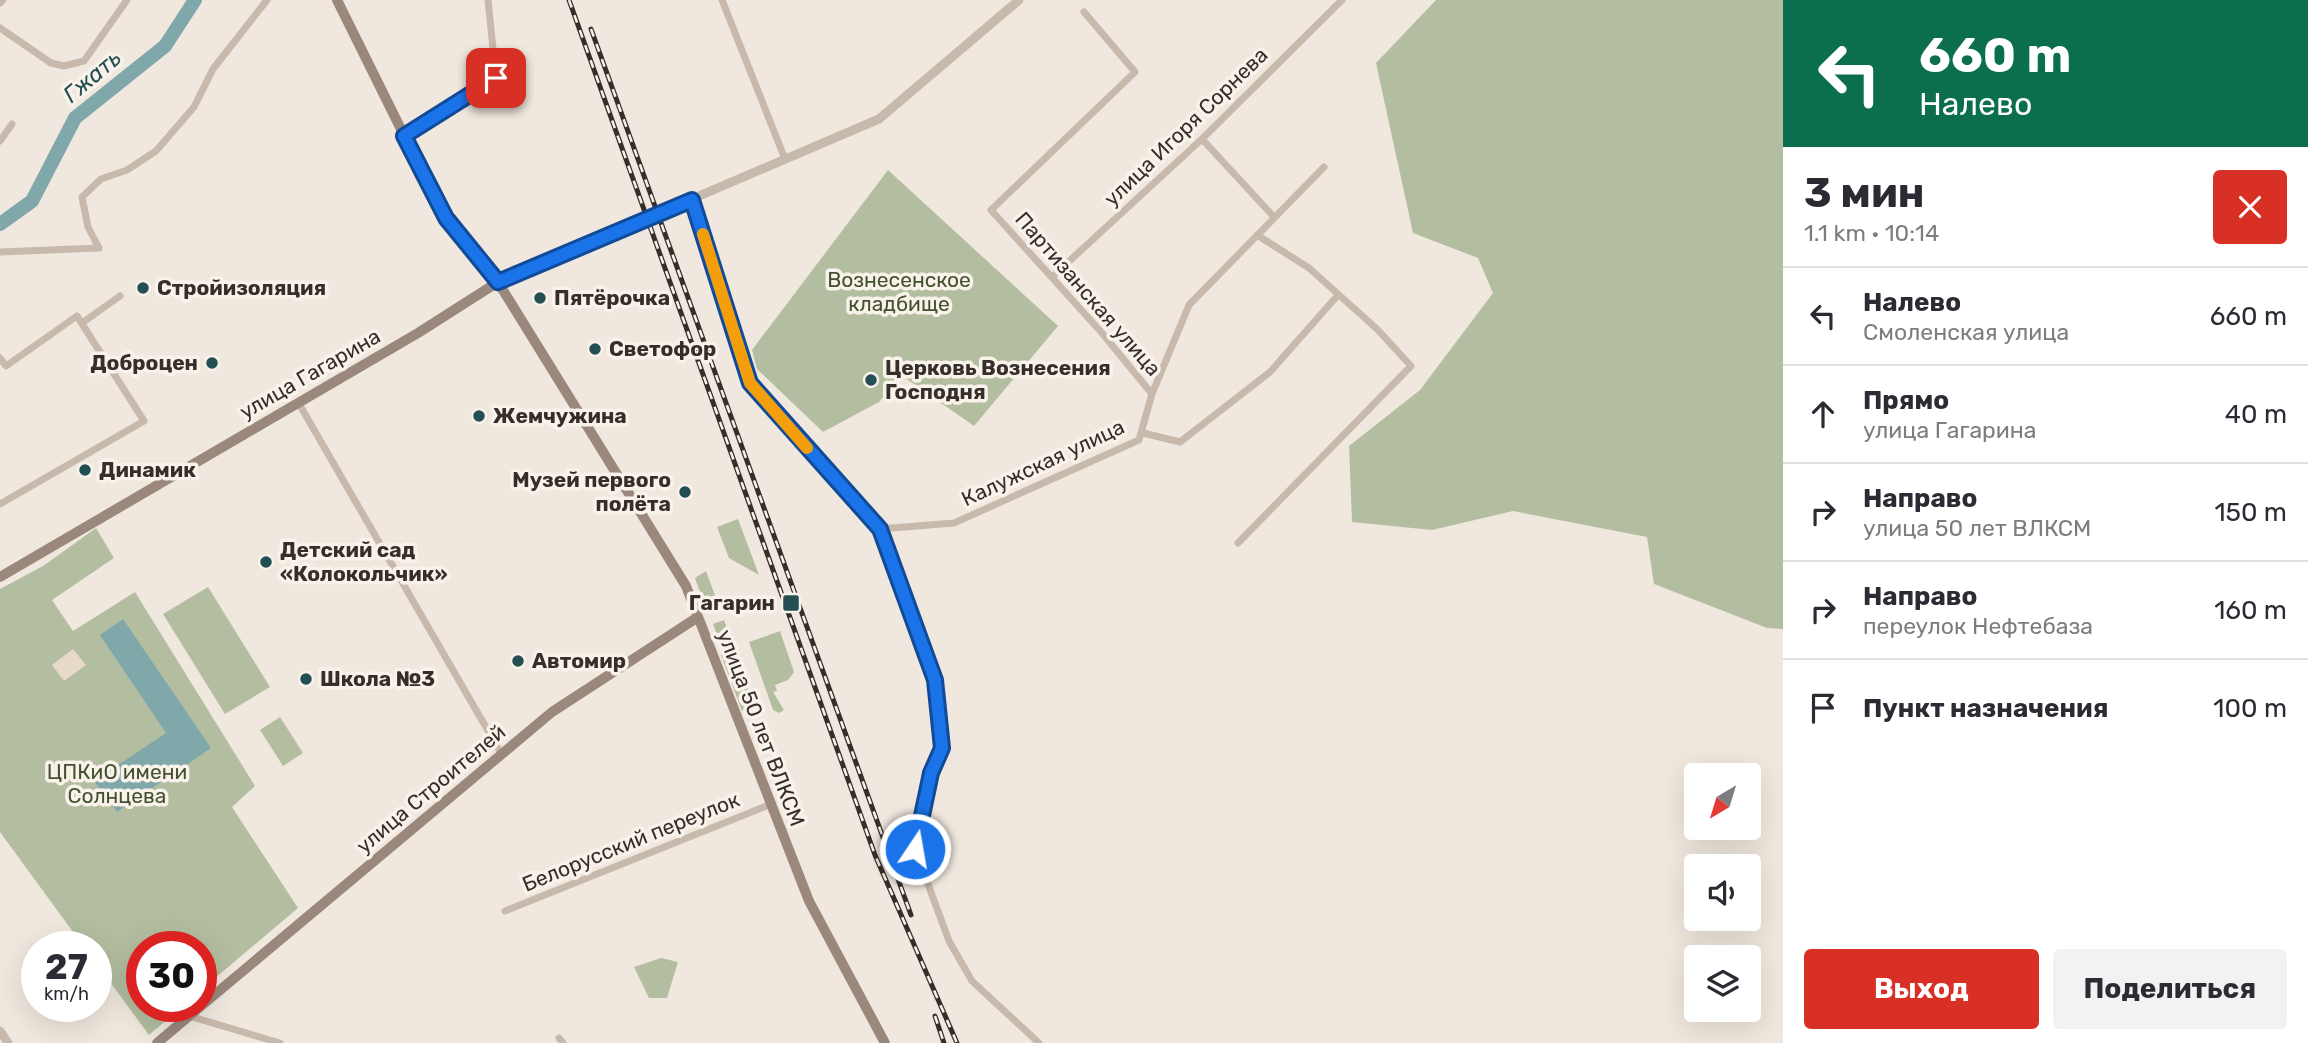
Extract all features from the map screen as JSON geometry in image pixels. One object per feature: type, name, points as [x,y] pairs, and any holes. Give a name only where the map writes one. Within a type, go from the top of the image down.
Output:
[{"type":"main road","name":"улица 50 лет ВЛКСМ","points":[[337,0],[446,218],[498,282],[686,586],[809,901],[885,1043]]},
{"type":"main road","name":"улица Гагарина","points":[[0,578],[418,333],[498,282]]},
{"type":"main road","name":"улица Строителей","points":[[217,993],[552,712],[698,617]]},
{"type":"main road","name":"улица Строителей","points":[[157,1043],[182,1022]]},
{"type":"street","points":[[0,28],[51,63],[64,66],[84,61],[127,0]]},
{"type":"street","points":[[0,252],[99,248],[88,227],[82,197],[101,179],[127,170],[156,151],[194,107],[213,69],[267,0]]},
{"type":"street","points":[[404,136],[496,78],[488,0]]},
{"type":"street","points":[[722,0],[785,159]]},
{"type":"street","name":"улица Гагарина","points":[[498,282],[879,120],[1019,0]]},
{"type":"street","name":"улица Игоря Сорнева","points":[[1052,277],[1202,139],[1342,0]]},
{"type":"street","name":"Партизанская улица","points":[[1084,12],[1135,72],[991,210],[1152,394]]},
{"type":"street","points":[[0,141],[12,124]]},
{"type":"street","points":[[1202,139],[1274,217]]},
{"type":"street","name":"Калужская улица","points":[[880,529],[954,523],[1139,440],[1152,394],[1189,304],[1324,167]]},
{"type":"street","points":[[692,200],[750,383],[880,529],[935,680],[942,748],[931,773],[915,849],[948,942],[972,981],[1039,1043]]},
{"type":"street","points":[[1238,543],[1411,366],[1377,329],[1309,268],[1257,235]]},
{"type":"street","points":[[1143,433],[1180,442],[1270,372],[1338,295]]},
{"type":"street","points":[[82,323],[120,296]]},
{"type":"street","points":[[0,358],[6,366],[77,316],[144,421],[0,504]]},
{"type":"street","points":[[298,402],[502,755]]},
{"type":"street","name":"Белорусский переулок","points":[[505,911],[769,804]]},
{"type":"street","points":[[209,1022],[280,1043]]},
{"type":"street","points":[[0,1031],[8,1043]]},
{"type":"green space","points":[[1436,0],[1783,0],[1783,629],[1767,628],[1654,584],[1647,537],[1513,511],[1432,530],[1352,522],[1349,446],[1420,390],[1493,293],[1478,258],[1413,233],[1376,63]]},
{"type":"green space","name":"Вознесенское кладбище","points":[[888,170],[1058,326],[974,426],[901,375],[879,402],[823,432],[757,369],[752,350]]},
{"type":"green space","points":[[738,519],[759,575],[729,558],[717,527]]},
{"type":"green space","name":"ЦПКиО имени Солнцева","points":[[96,528],[114,558],[52,600],[73,631],[135,592],[255,786],[232,807],[298,908],[217,976],[217,931],[126,931],[126,1004],[112,985],[112,931],[72,931],[0,832],[0,589],[43,566]]},
{"type":"green space","points":[[706,571],[720,609],[708,613],[695,578]]},
{"type":"green space","points":[[208,587],[270,687],[225,714],[163,614]]},
{"type":"green space","points":[[724,620],[754,706],[742,711],[721,655],[724,653],[713,624]]},
{"type":"green space","points":[[780,631],[794,672],[788,680],[775,685],[777,691],[773,692],[784,710],[779,713],[773,710],[749,642]]},
{"type":"green space","points":[[280,717],[303,753],[283,766],[260,730]]},
{"type":"green space","points":[[661,958],[678,962],[667,998],[649,998],[634,967]]},
{"type":"green space","name":"ЦПКиО имени Солнцева","points":[[139,1022],[164,1022],[149,1035]]},
{"type":"shaded area","points":[[73,649],[86,665],[64,681],[52,665]]},
{"type":"water","points":[[123,619],[211,748],[117,812],[94,781],[166,733],[100,635]]},
{"type":"waterway","name":"Гжать","points":[[0,224],[32,201],[75,118],[165,46],[195,0]]},
{"type":"railway","points":[[569,0],[875,855],[957,1043]]},
{"type":"railway","points":[[591,29],[911,915]]},
{"type":"railway","points":[[935,1016],[944,1043]]},
{"type":"slow traffic","points":[[703,234],[750,383],[807,448]]},
{"type":"place","name":"Стройизоляция","points":[[143,288]]},
{"type":"place","name":"Пятёрочка","points":[[540,298]]},
{"type":"place","name":"Светофор","points":[[595,349]]},
{"type":"place","name":"Доброцен","points":[[212,363]]},
{"type":"place","name":"Церковь Вознесения Господня","points":[[871,380]]},
{"type":"place","name":"Жемчужина","points":[[479,416]]},
{"type":"place","name":"Динамик","points":[[85,470]]},
{"type":"place","name":"Музей первого полёта","points":[[685,492]]},
{"type":"place","name":"Детский сад «Колокольчик»","points":[[266,562]]},
{"type":"place","name":"Гагарин","points":[[791,603]]},
{"type":"place","name":"Автомир","points":[[518,661]]},
{"type":"place","name":"Школа №3","points":[[306,679]]},
{"type":"route","points":[[496,78],[404,136],[446,218],[498,282],[692,200],[750,383],[880,529],[935,680],[942,748],[931,773],[915,849]]}]
